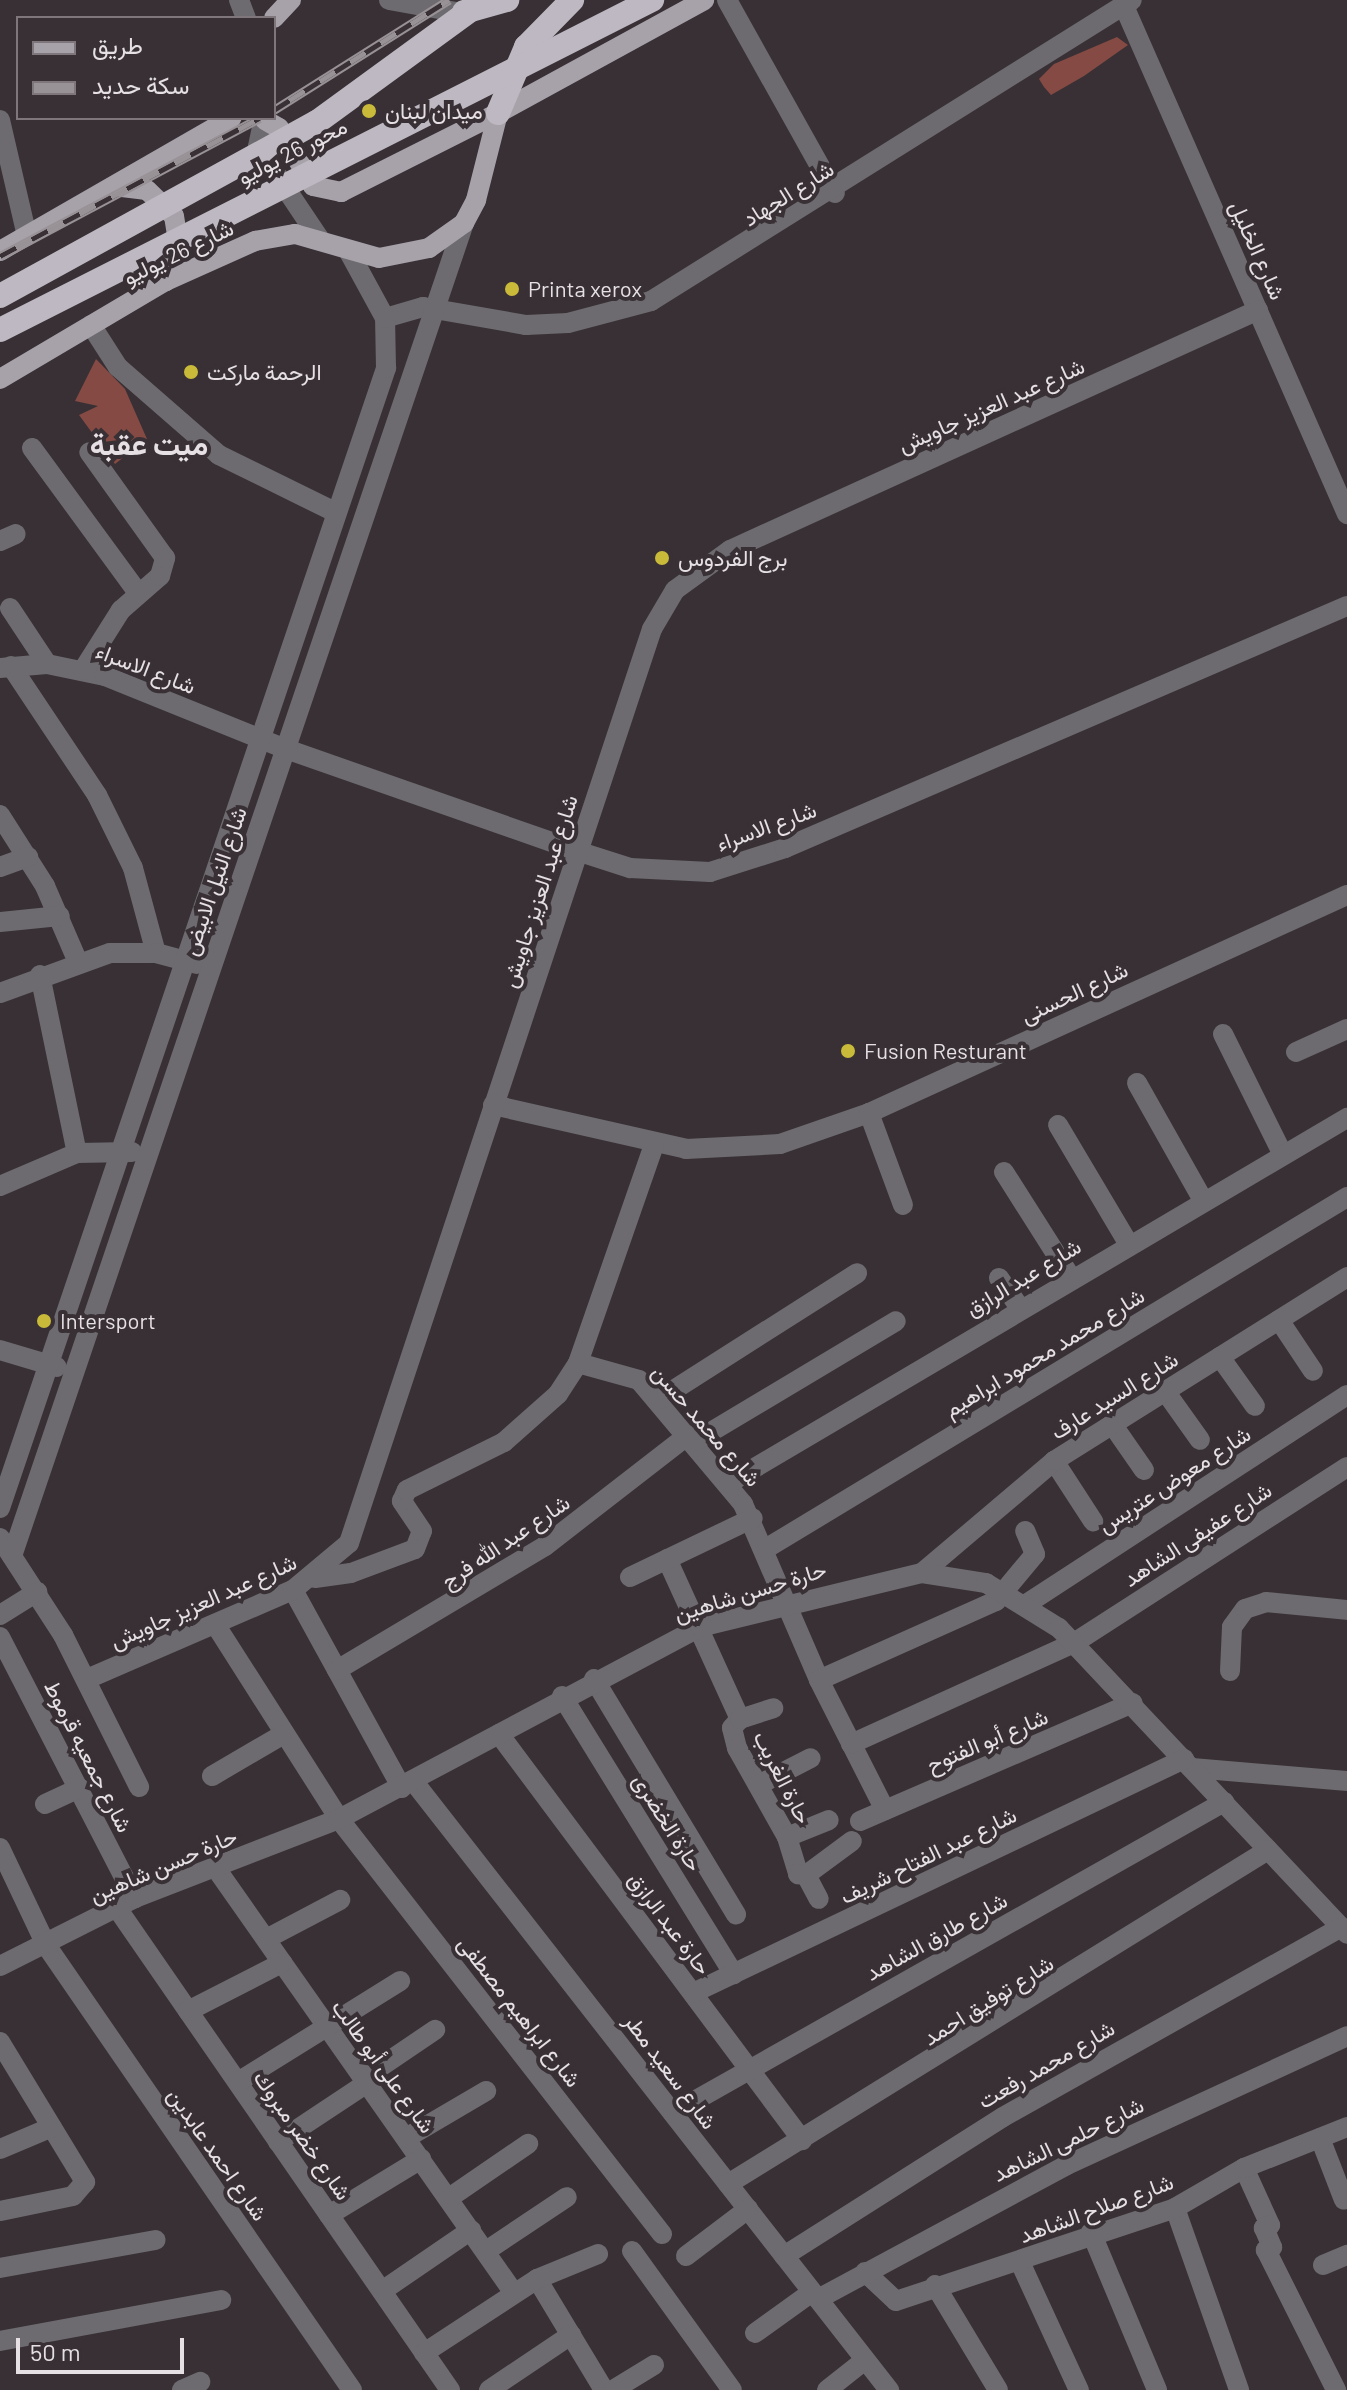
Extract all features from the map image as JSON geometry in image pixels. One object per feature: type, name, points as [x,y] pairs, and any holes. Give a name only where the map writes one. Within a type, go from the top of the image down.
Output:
[{"type":"highway","name":"محور 26 يوليو","points":[[0,296],[317,122],[484,0]]},
{"type":"highway","points":[[461,13],[507,0]]},
{"type":"highway","points":[[498,113],[526,47],[550,19],[572,0]]},
{"type":"highway","name":"محور 26 يوليو","points":[[0,330],[652,0]]},
{"type":"main road","points":[[276,16],[291,0]]},
{"type":"main road","points":[[266,120],[279,128],[313,186],[341,192],[498,113],[704,0]]},
{"type":"main road","points":[[464,223],[498,113]]},
{"type":"main road","points":[[0,251],[122,187],[228,120]]},
{"type":"main road","points":[[122,187],[158,196],[174,216],[178,240],[166,281]]},
{"type":"main road","name":"شارع 26 يوليو","points":[[0,379],[166,281],[255,241],[319,238],[379,258],[412,254],[464,223]]},
{"type":"street","points":[[389,0],[461,13]]},
{"type":"street","points":[[727,0],[835,193]]},
{"type":"street","name":"شارع الجهاد","points":[[385,318],[411,307],[526,325],[610,315],[689,283],[835,193],[1128,3]]},
{"type":"street","name":"شارع الخليل","points":[[1128,3],[1347,514]]},
{"type":"street","points":[[0,120],[27,236]]},
{"type":"street","points":[[264,120],[258,147],[319,238]]},
{"type":"street","name":"شارع النيل الابيض","points":[[12,1556],[144,1155],[286,749],[464,223]]},
{"type":"street","name":"شارع النيل الابيض","points":[[0,1508],[46,1364],[386,368],[385,318],[348,250]]},
{"type":"street","name":"شارع عبد العزيز جاويش","points":[[87,1679],[315,1578],[360,1521],[493,1105],[652,629],[691,573],[1258,310]]},
{"type":"street","points":[[91,325],[118,367],[198,439],[278,489],[337,513]]},
{"type":"street","points":[[32,448],[138,593]]},
{"type":"street","points":[[83,670],[138,593],[160,576],[165,558],[89,452]]},
{"type":"street","name":"شارع الاسراء","points":[[5,667],[47,664],[83,670],[286,749],[577,851],[670,874],[748,863],[1347,606]]},
{"type":"street","points":[[10,608],[47,664]]},
{"type":"street","points":[[5,667],[97,795],[133,868],[156,953]]},
{"type":"street","points":[[0,815],[28,857],[60,916],[77,960]]},
{"type":"street","points":[[0,867],[28,857]]},
{"type":"street","name":"شارع الحسنى","points":[[493,1105],[654,1145],[780,1144],[869,1113],[1347,895]]},
{"type":"street","points":[[0,922],[60,916]]},
{"type":"street","points":[[0,993],[77,960],[156,953],[209,967]]},
{"type":"street","points":[[40,975],[77,1153]]},
{"type":"street","points":[[1296,1052],[1347,1029]]},
{"type":"street","points":[[1223,1034],[1283,1155]]},
{"type":"street","points":[[1137,1083],[1203,1200]]},
{"type":"street","points":[[869,1113],[903,1205]]},
{"type":"street","name":"شارع عبد الرازق","points":[[729,1483],[1070,1276],[1347,1118]]},
{"type":"street","points":[[1058,1125],[1128,1243]]},
{"type":"street","points":[[315,1578],[351,1573],[415,1549],[422,1531],[402,1501],[407,1490],[504,1442],[558,1394],[578,1363],[654,1145]]},
{"type":"street","points":[[0,1186],[77,1153],[120,1149],[144,1155]]},
{"type":"street","points":[[1004,1172],[1070,1276]]},
{"type":"street","name":"شارع محمد محمود ابراهيم","points":[[767,1548],[1347,1197]]},
{"type":"street","points":[[658,1400],[857,1273]]},
{"type":"street","name":"شارع السيد عارف","points":[[922,1573],[1054,1461],[1347,1277]]},
{"type":"street","points":[[999,1278],[1019,1307]]},
{"type":"street","points":[[1279,1320],[1313,1371]]},
{"type":"street","name":"شارع عبد الله فرج","points":[[337,1670],[532,1554],[691,1439],[896,1321]]},
{"type":"street","points":[[0,1350],[73,1372]]},
{"type":"street","points":[[1220,1357],[1255,1406]]},
{"type":"street","name":"شارع محمد حسن","points":[[578,1363],[626,1371],[658,1400],[729,1483],[753,1518],[767,1548],[784,1603],[885,1810]]},
{"type":"street","points":[[1165,1391],[1200,1440]]},
{"type":"street","name":"شارع معوض عتريس","points":[[1028,1603],[1347,1395]]},
{"type":"street","points":[[1112,1424],[1144,1470]]},
{"type":"street","points":[[1054,1461],[1093,1521]]},
{"type":"street","name":"شارع عفيفى الشاهد","points":[[851,1744],[1074,1643],[1347,1467]]},
{"type":"street","points":[[630,1577],[753,1518]]},
{"type":"street","points":[[819,1680],[991,1604],[1006,1591],[1035,1554],[1025,1531]]},
{"type":"street","points":[[0,1538],[37,1592],[87,1679],[139,1787]]},
{"type":"street","name":"حارة الغريب","points":[[667,1559],[740,1719],[735,1738],[787,1837],[798,1874],[806,1875],[819,1899]]},
{"type":"street","name":"حارة حسن شاهين","points":[[0,1966],[126,1903],[339,1819],[408,1785],[562,1696],[700,1627],[784,1603],[922,1573],[965,1577],[1006,1591],[1028,1603],[1074,1643],[1133,1703],[1344,1930]]},
{"type":"street","name":"شارع سعيد مطر","points":[[293,1590],[337,1670],[408,1785],[673,2113],[889,2390]]},
{"type":"street","points":[[0,1615],[37,1592]]},
{"type":"street","points":[[1230,1671],[1232,1627],[1245,1609],[1266,1602],[1347,1610]]},
{"type":"street","name":"شارع ابراهيم مصطفى","points":[[215,1624],[282,1735],[339,1819],[662,2234]]},
{"type":"street","name":"شارع جمعيه قرموط","points":[[0,1637],[80,1788],[126,1903]]},
{"type":"street","points":[[594,1679],[736,1914]]},
{"type":"street","name":"حارة الخضرى","points":[[562,1696],[734,1974]]},
{"type":"street","name":"شارع أبو الفتوح","points":[[860,1821],[1133,1703]]},
{"type":"street","points":[[740,1719],[773,1708]]},
{"type":"street","name":"حارة عبد الرازق","points":[[499,1734],[802,2140]]},
{"type":"street","points":[[212,1776],[282,1735]]},
{"type":"street","points":[[758,1785],[811,1758]]},
{"type":"street","points":[[1188,1763],[1347,1781]]},
{"type":"street","name":"شارع عبد الفتاح شريف","points":[[693,1993],[1188,1763]]},
{"type":"street","points":[[45,1804],[80,1788]]},
{"type":"street","name":"شارع طارق الشاهد","points":[[673,2113],[1224,1802]]},
{"type":"street","points":[[787,1837],[829,1820]]},
{"type":"street","points":[[806,1875],[852,1841]]},
{"type":"street","name":"شارع احمد عابدين","points":[[0,1848],[46,1945],[352,2390]]},
{"type":"street","name":"شارع توفيق احمد","points":[[728,2184],[1268,1850]]},
{"type":"street","name":"شارع على أبو طالب","points":[[215,1867],[514,2293]]},
{"type":"street","points":[[266,1939],[340,1900]]},
{"type":"street","name":"شارع خضر مبروك","points":[[126,1903],[188,2011],[450,2390]]},
{"type":"street","name":"شارع محمد رفعت","points":[[784,2256],[1003,2117],[1344,1930]]},
{"type":"street","points":[[188,2011],[282,1963]]},
{"type":"street","points":[[238,2082],[328,2030],[400,1981]]},
{"type":"street","points":[[278,2142],[435,2030]]},
{"type":"street","name":"شارع حلمى الشاهد","points":[[755,2333],[815,2296],[1122,2138],[1347,2036]]},
{"type":"street","points":[[0,2042],[52,2127],[84,2189],[0,2211]]},
{"type":"street","points":[[406,2138],[486,2091]]},
{"type":"street","points":[[0,2149],[52,2127]]},
{"type":"street","name":"شارع صلاح الشاهد","points":[[865,2272],[892,2302],[935,2285],[1020,2262],[1091,2232],[1175,2208],[1244,2168],[1347,2127]]},
{"type":"street","points":[[1320,2138],[1344,2200]]},
{"type":"street","points":[[449,2198],[528,2144]]},
{"type":"street","points":[[329,2215],[421,2159]]},
{"type":"street","points":[[1244,2168],[1270,2225],[1264,2228],[1272,2247],[1266,2250],[1336,2390]]},
{"type":"street","points":[[486,2251],[567,2197]]},
{"type":"street","points":[[1175,2208],[1239,2390]]},
{"type":"street","points":[[686,2256],[748,2209]]},
{"type":"street","points":[[382,2291],[471,2230]]},
{"type":"street","points":[[1091,2232],[1157,2390]]},
{"type":"street","points":[[0,2268],[155,2240]]},
{"type":"street","points":[[632,2251],[732,2390]]},
{"type":"street","points":[[424,2353],[537,2279],[598,2254]]},
{"type":"street","points":[[1323,2265],[1347,2255]]},
{"type":"street","points":[[1020,2262],[1079,2390]]},
{"type":"street","points":[[537,2279],[604,2390]]},
{"type":"street","points":[[935,2285],[998,2390]]},
{"type":"street","points":[[0,2341],[221,2300]]},
{"type":"street","points":[[489,2390],[571,2335]]},
{"type":"street","points":[[827,2390],[865,2360]]},
{"type":"street","points":[[613,2390],[654,2365]]},
{"type":"shaded area","points":[[1117,37],[1128,45],[1051,95],[1039,79],[1054,64]]},
{"type":"shaded area","points":[[96,359],[125,389],[147,439],[115,464],[79,415],[98,406],[75,401]]},
{"type":"railway","points":[[276,109],[449,0]]},
{"type":"railway","points":[[0,256],[256,120]]},
{"type":"place","name":"ميدان لبنان","points":[[369,111]]},
{"type":"place","name":"Printa xerox","points":[[512,289]]},
{"type":"place","name":"الرحمة ماركت","points":[[191,372]]},
{"type":"place","name":"برج الفردوس","points":[[662,558]]},
{"type":"place","name":"Fusion Resturant","points":[[848,1051]]},
{"type":"place","name":"Intersport","points":[[44,1321]]},
{"type":"district","name":"ميت عقبة","points":[[149,443]]}]
